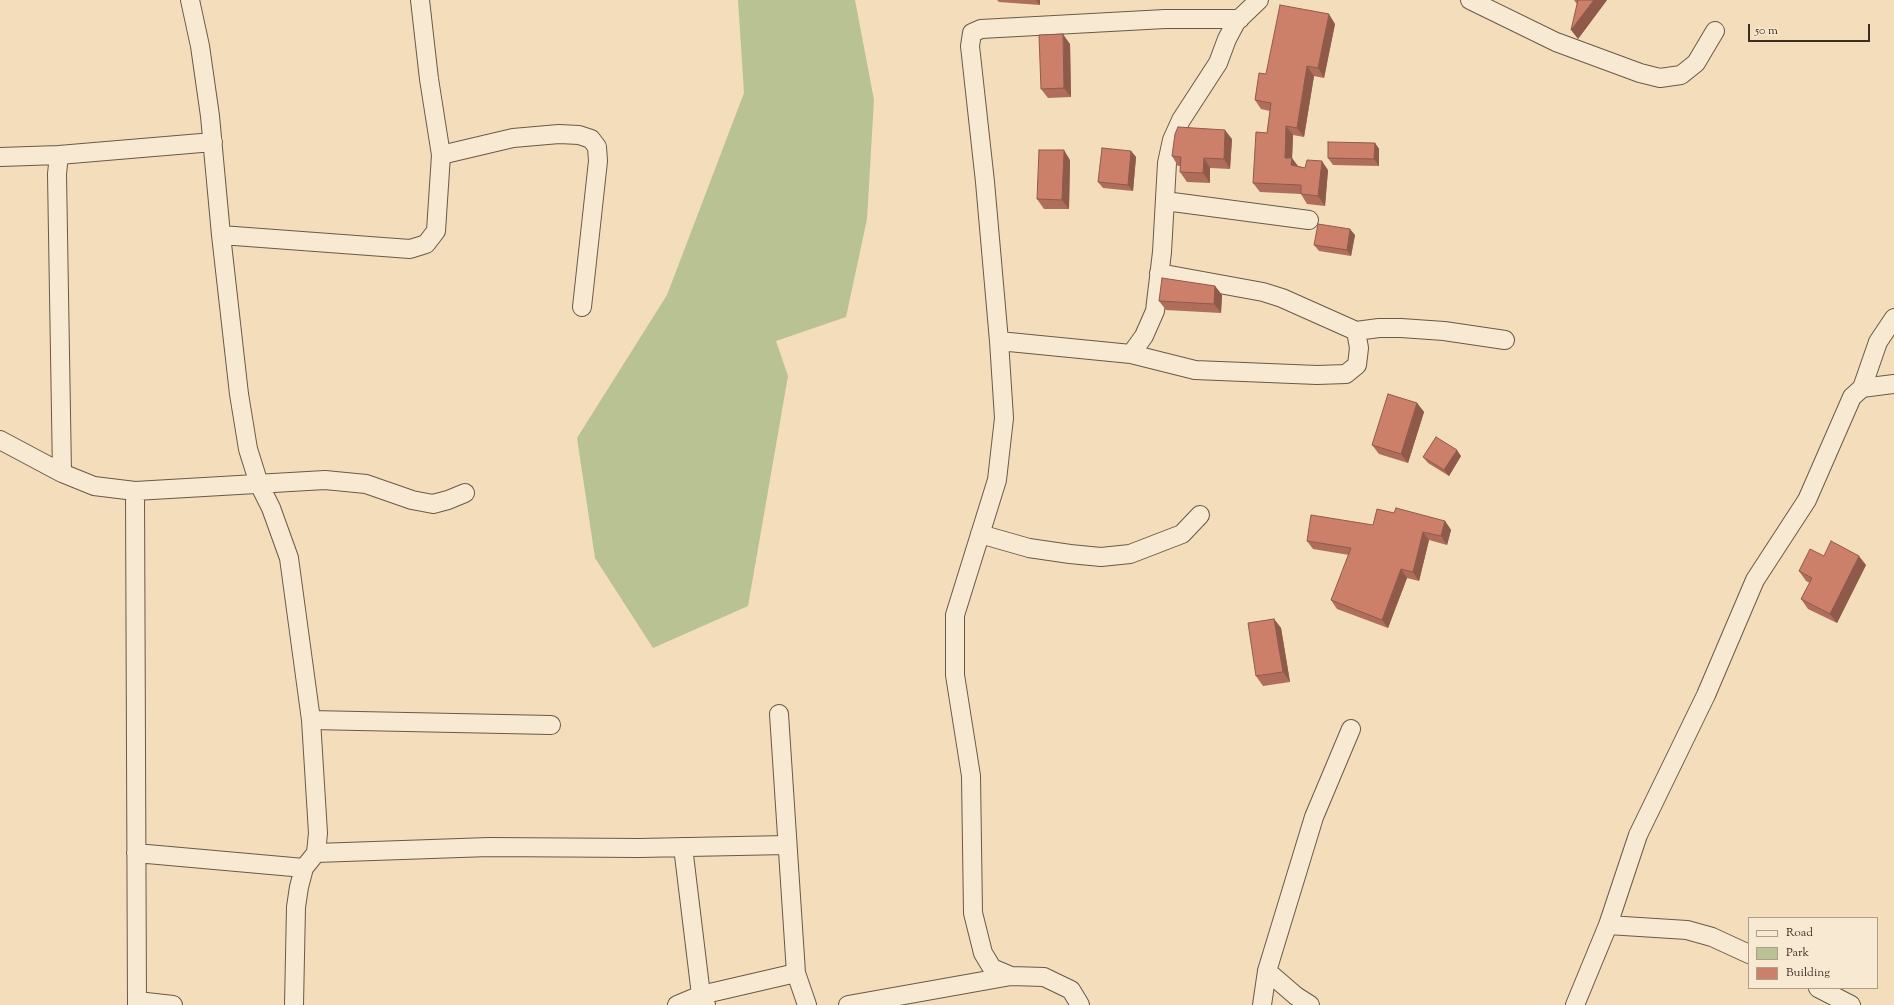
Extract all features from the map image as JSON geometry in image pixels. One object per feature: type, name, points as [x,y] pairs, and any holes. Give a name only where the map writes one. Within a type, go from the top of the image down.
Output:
[{"type":"street","points":[[190,0],[200,46],[213,142],[221,235],[239,394],[248,449],[259,484],[271,508],[289,558],[311,720],[318,833],[316,853],[304,868],[296,907],[294,1005]]},
{"type":"street","points":[[221,235],[410,249],[426,244],[436,231],[441,155],[428,79],[420,0]]},
{"type":"street","points":[[1131,354],[1144,336],[1155,311],[1167,163],[1172,140],[1181,120],[1218,63],[1226,39],[1240,19],[1259,0]]},
{"type":"street","points":[[1470,0],[1556,42],[1640,73],[1660,78],[1681,75],[1696,63],[1715,31]]},
{"type":"street","points":[[1011,976],[992,968],[983,953],[973,913],[971,776],[954,675],[955,615],[997,480],[1004,418],[986,182],[970,46],[972,33],[981,29],[1165,19],[1240,19]]},
{"type":"street","points":[[441,155],[513,138],[559,134],[579,135],[591,139],[597,147],[598,161],[582,307]]},
{"type":"street","points":[[0,157],[59,155],[91,151],[213,142]]},
{"type":"street","points":[[59,155],[57,174],[62,473]]},
{"type":"street","points":[[1165,201],[1310,220]]},
{"type":"street","points":[[1159,273],[1263,292],[1282,298],[1356,331],[1379,328],[1408,328],[1444,331],[1505,340]]},
{"type":"street","points":[[1575,1005],[1608,926],[1638,835],[1706,695],[1755,580],[1807,500],[1852,397],[1862,388],[1878,342],[1894,318]]},
{"type":"street","points":[[999,341],[1131,354],[1195,370],[1317,375],[1346,374],[1357,365],[1359,348],[1356,331]]},
{"type":"street","points":[[1862,388],[1894,384]]},
{"type":"street","points":[[0,440],[62,473],[94,486],[135,492],[325,480],[366,484],[412,500],[433,504],[465,493]]},
{"type":"street","points":[[135,492],[137,1003],[173,1005]]},
{"type":"street","points":[[980,534],[1029,548],[1101,557],[1130,554],[1176,537],[1182,534],[1200,516]]},
{"type":"street","points":[[779,714],[796,973],[807,1005]]},
{"type":"street","points":[[311,720],[551,725]]},
{"type":"street","points":[[1262,1005],[1267,971],[1314,817],[1351,729]]},
{"type":"street","points":[[316,853],[489,847],[682,847],[787,844]]},
{"type":"street","points":[[682,847],[703,1000]]},
{"type":"street","points":[[136,853],[304,868]]},
{"type":"street","points":[[1608,926],[1687,930],[1712,937],[1748,954]]},
{"type":"street","points":[[1267,971],[1296,996],[1310,1005]]},
{"type":"street","points":[[677,1005],[703,1000],[796,973]]},
{"type":"street","points":[[848,1005],[1011,976],[1044,977],[1071,990],[1080,1005]]},
{"type":"street","points":[[1820,989],[1851,1005]]},
{"type":"green space","points":[[738,0],[855,0],[874,100],[867,219],[846,317],[776,341],[788,376],[748,606],[653,648],[595,558],[577,438],[667,295],[744,93]]},
{"type":"building","points":[[1578,0],[1594,0],[1571,30]]},
{"type":"building","points":[[1280,5],[1329,14],[1318,68],[1307,66],[1297,128],[1286,126],[1285,158],[1292,158],[1291,165],[1305,168],[1307,160],[1322,161],[1318,196],[1301,194],[1301,185],[1253,183],[1256,132],[1267,133],[1271,103],[1255,100],[1259,73],[1266,74]]},
{"type":"building","points":[[1063,34],[1064,88],[1041,89],[1039,35]]},
{"type":"building","points":[[1178,127],[1225,130],[1224,159],[1204,158],[1203,173],[1180,172],[1181,157],[1172,156],[1175,134]]},
{"type":"building","points":[[1328,142],[1375,143],[1374,159],[1328,158]]},
{"type":"building","points":[[1102,148],[1131,151],[1128,185],[1098,182]]},
{"type":"building","points":[[1039,150],[1064,150],[1062,200],[1037,199]]},
{"type":"building","points":[[1318,224],[1350,229],[1347,250],[1314,245]]},
{"type":"building","points":[[1162,278],[1215,286],[1214,304],[1159,301]]},
{"type":"building","points":[[1388,394],[1417,403],[1401,454],[1372,445]]},
{"type":"building","points":[[1436,437],[1457,450],[1444,470],[1423,457]]},
{"type":"building","points":[[1396,508],[1445,521],[1441,536],[1423,532],[1413,572],[1401,569],[1382,620],[1331,600],[1351,548],[1307,541],[1311,515],[1373,525],[1377,509],[1394,513]]},
{"type":"building","points":[[1831,541],[1859,556],[1830,614],[1801,599],[1812,578],[1799,571],[1810,549],[1824,556]]},
{"type":"building","points":[[1274,619],[1283,672],[1256,676],[1248,623]]}]
